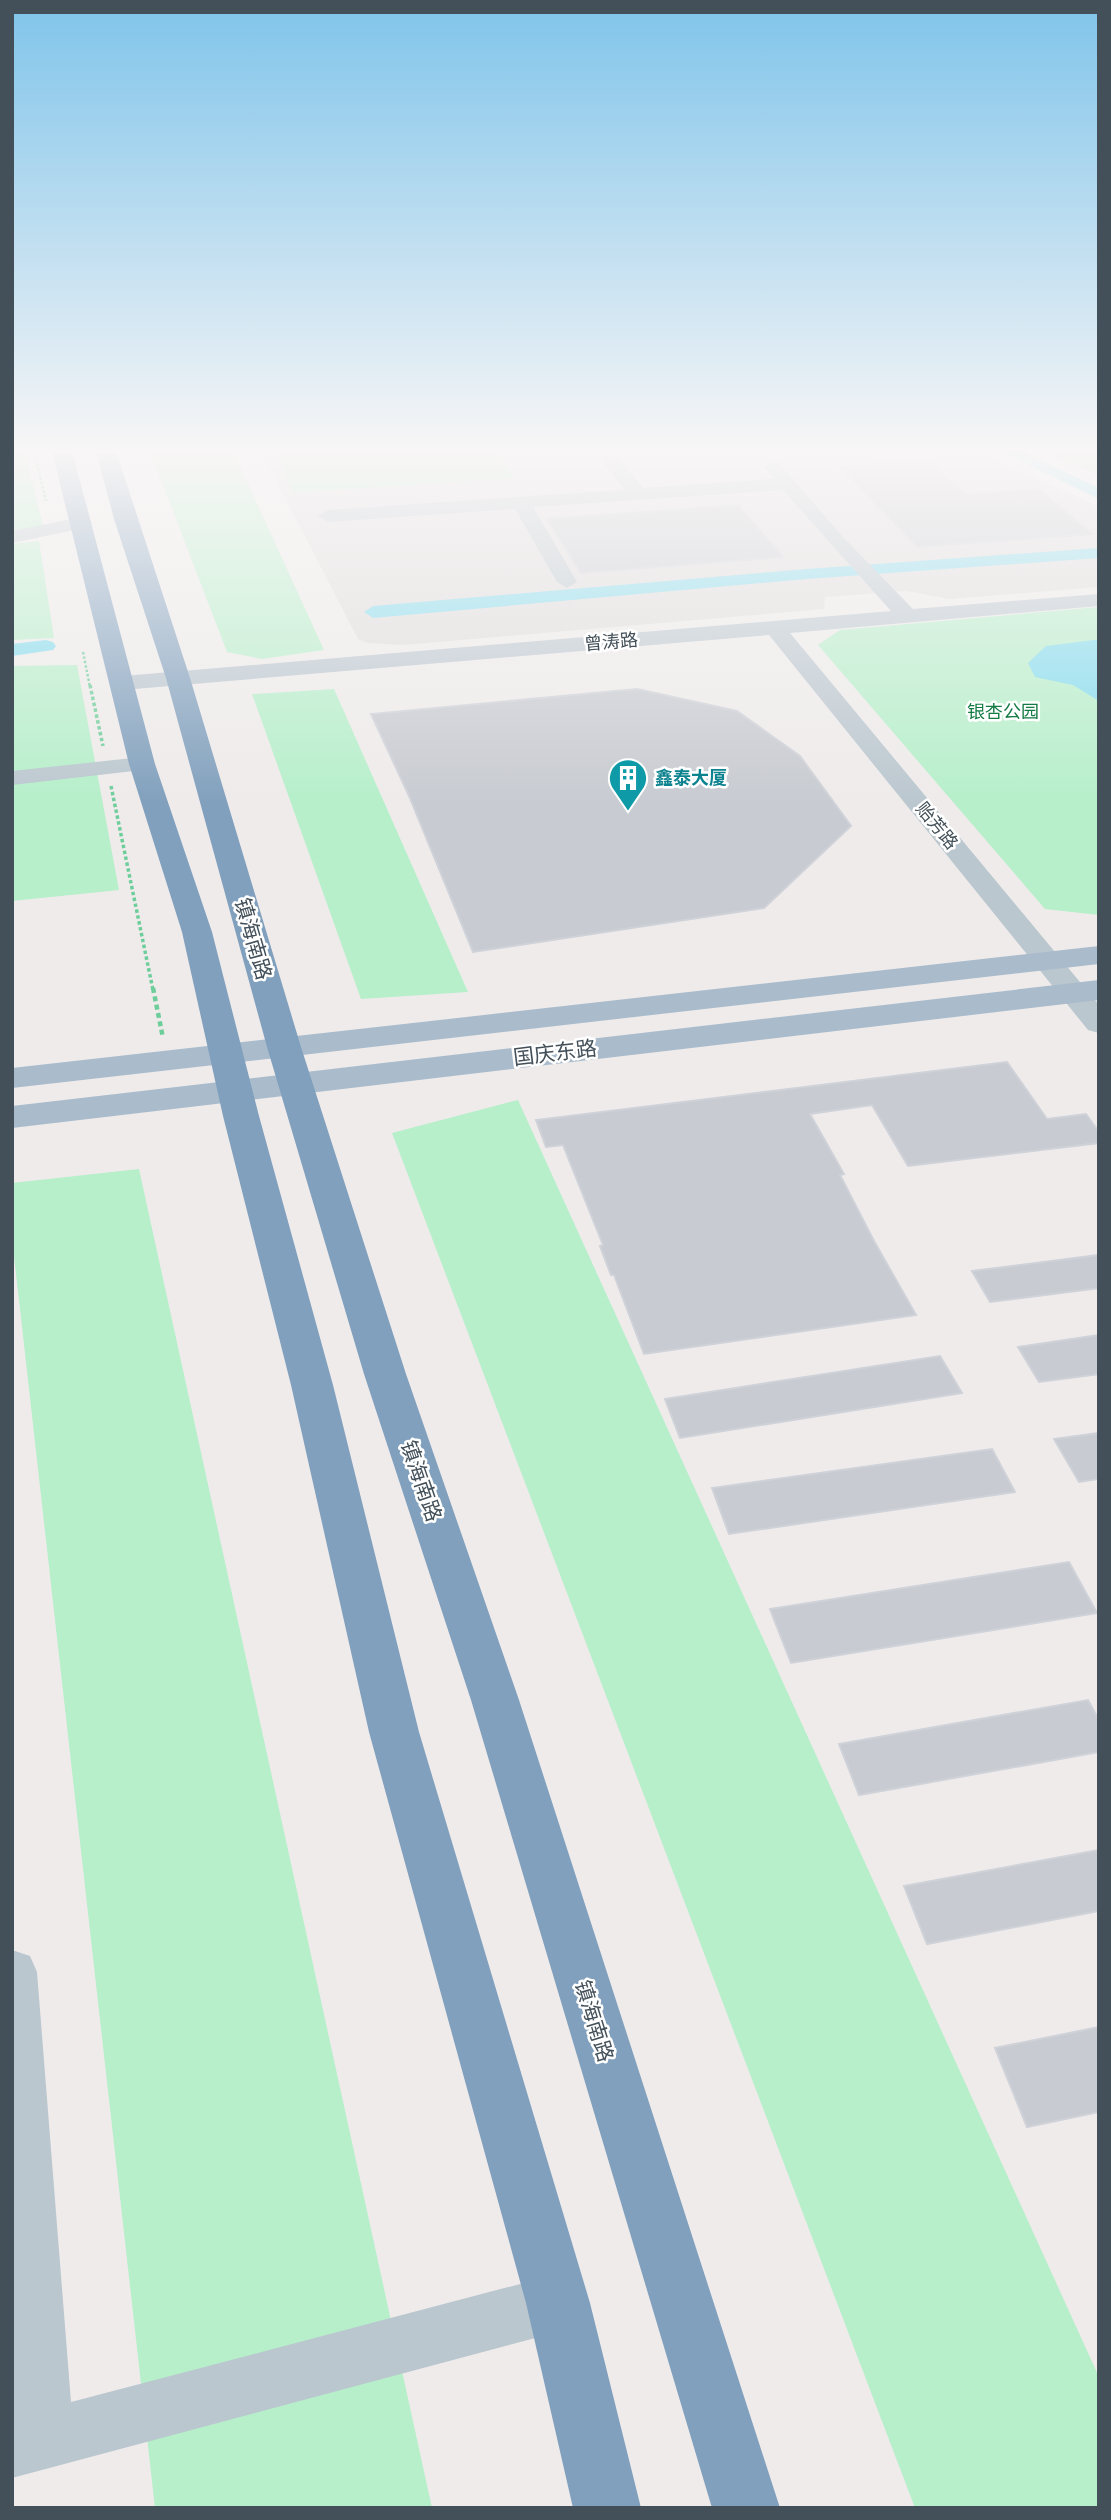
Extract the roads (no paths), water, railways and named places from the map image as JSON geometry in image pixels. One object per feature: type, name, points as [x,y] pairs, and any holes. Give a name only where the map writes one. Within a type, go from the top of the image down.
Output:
[{"type":"highway","points":[[94,569],[142,764],[197,932],[312,1385],[394,1732],[558,2303],[607,2508]]},
{"type":"highway","name":"镇海南路","points":[[142,569],[178,678],[289,1065],[385,1374],[499,1713],[746,2508]]},
{"type":"main road","name":"国庆东路","points":[[289,1065],[1099,955]]},
{"type":"main road","name":"国庆东路","points":[[12,1117],[231,1071],[1086,991]]},
{"type":"main road","name":"国庆东路","points":[[12,1078],[167,1059],[231,1071]]},
{"type":"street","points":[[559,569],[567,582]]},
{"type":"street","points":[[862,569],[908,616]]},
{"type":"street","name":"曾涛路","points":[[123,683],[1099,600]]},
{"type":"street","name":"贻芳路","points":[[775,628],[1047,961],[1086,991],[1099,1024]]},
{"type":"street","points":[[12,778],[142,764]]},
{"type":"street","points":[[12,1972],[28,2444],[169,2404],[558,2303]]},
{"type":"water","points":[[1099,640],[1099,701],[1073,685],[1035,677],[1028,663],[1046,646]]},
{"type":"waterway","points":[[373,612],[882,569]]},
{"type":"waterway","points":[[12,650],[46,646]]},
{"type":"place","name":"鑫泰大厦","points":[[628,812]]},
{"type":"park label","name":"银杏公园","points":[[1003,712]]}]
